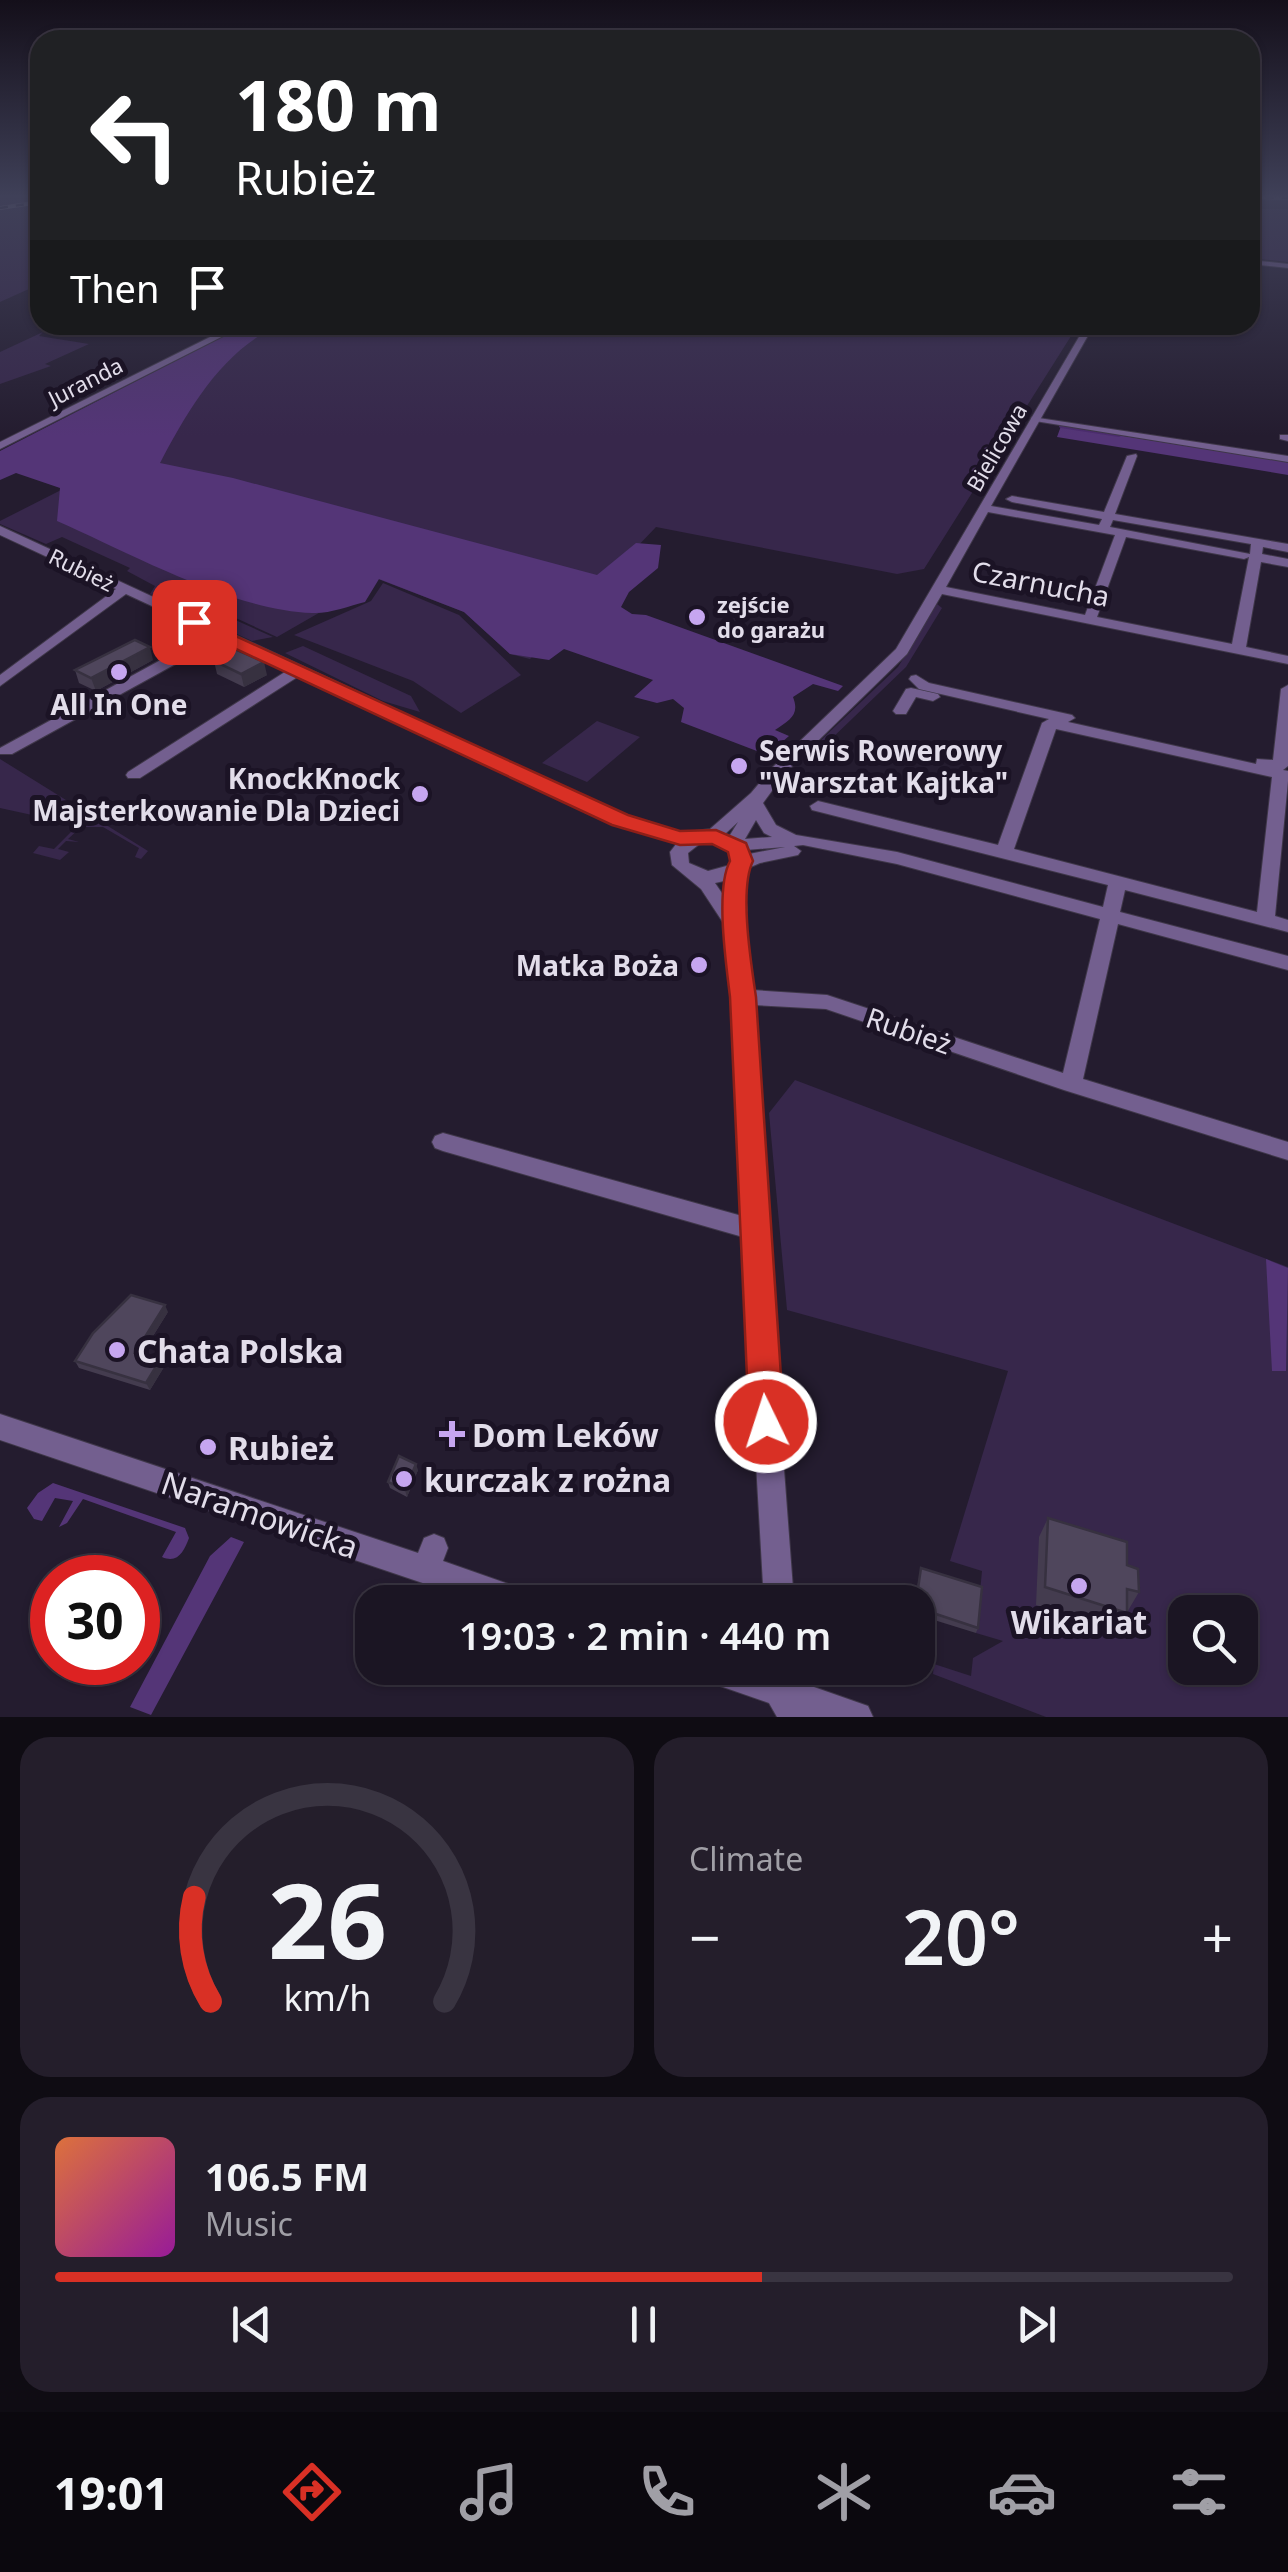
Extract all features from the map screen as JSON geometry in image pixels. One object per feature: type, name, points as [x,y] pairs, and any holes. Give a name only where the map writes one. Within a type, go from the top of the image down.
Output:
[{"type":"street","name":"Juranda","points":[[0,446],[221,335]]},
{"type":"street","name":"Bielicowa","points":[[937,590],[1084,335]]},
{"type":"street","points":[[1036,419],[1288,458]]},
{"type":"street","points":[[1089,621],[1132,456]]},
{"type":"street","points":[[1012,499],[1072,507],[1114,526],[1288,563]]},
{"type":"street","points":[[983,508],[1248,541]]},
{"type":"street","name":"Rubież","points":[[0,530],[620,820],[678,856]]},
{"type":"street","points":[[0,547],[17,538]]},
{"type":"street","points":[[1238,650],[1250,556],[1258,542],[1288,548]]},
{"type":"street","points":[[0,682],[124,590]]},
{"type":"street","name":"Czarnucha","points":[[734,844],[756,801],[779,770],[894,662],[937,590],[1288,660]]},
{"type":"street","points":[[6,750],[218,634]]},
{"type":"street","points":[[134,775],[298,670]]},
{"type":"street","points":[[916,679],[924,686],[1280,766],[1288,689]]},
{"type":"street","points":[[901,711],[910,692],[1284,775],[1265,920]]},
{"type":"street","points":[[1004,852],[1050,723]]},
{"type":"street","points":[[756,801],[770,829],[795,840]]},
{"type":"street","name":"Czarnucha","points":[[700,837],[716,832],[756,801]]},
{"type":"street","points":[[818,806],[1288,926]]},
{"type":"street","name":"Rubież","points":[[620,820],[680,838],[700,837]]},
{"type":"street","points":[[735,928],[707,885],[682,867],[678,856],[685,843],[700,837],[734,844],[795,840],[849,848],[1288,964]]},
{"type":"street","points":[[734,844],[742,857],[733,878],[738,910],[735,928],[743,997],[778,1585]]},
{"type":"street","points":[[695,875],[716,877],[778,853],[849,848]]},
{"type":"street","points":[[1071,1084],[1118,882]]},
{"type":"street","name":"Rubież","points":[[743,997],[826,1002],[1288,1151]]},
{"type":"street","points":[[443,1142],[754,1230]]},
{"type":"street","name":"Naramowicka","points":[[0,1426],[429,1559],[484,1585]]},
{"type":"street","points":[[784,1692],[857,1717]]},
{"type":"shaded area","points":[[0,276],[30,276],[30,288],[0,302]]},
{"type":"shaded area","points":[[37,335],[89,344],[45,364],[51,366],[0,384],[0,352]]},
{"type":"shaded area","points":[[250,335],[1072,335],[924,569],[897,574],[656,527],[530,659],[510,654],[464,612],[378,579],[277,637],[184,597],[273,637],[252,641],[150,594],[155,586],[127,571],[130,568],[62,537],[46,544],[0,524],[128,456]]},
{"type":"shaded area","points":[[262,335],[241,349],[209,383],[160,463],[233,478],[597,575],[636,543],[661,545],[658,568],[629,592],[621,607],[843,686],[838,691],[813,684],[793,697],[794,713],[775,730],[789,736],[767,755],[681,722],[684,708],[673,699],[657,703],[634,697],[653,680],[564,649],[549,660],[510,654],[464,612],[379,579],[365,602],[325,612],[282,610],[250,602],[183,578],[57,521],[60,488],[16,473],[0,480],[0,451],[224,336]]},
{"type":"shaded area","points":[[1061,426],[1288,462],[1288,475],[1057,437]]},
{"type":"shaded area","points":[[383,583],[459,615],[521,675],[461,713],[413,681],[294,635],[371,601]]},
{"type":"shaded area","points":[[937,604],[942,608],[906,667],[827,743],[821,740],[898,667]]},
{"type":"shaded area","points":[[303,646],[411,696],[420,712],[383,701],[285,653]]},
{"type":"shaded area","points":[[597,721],[640,737],[587,782],[542,763]]},
{"type":"shaded area","points":[[0,759],[148,851],[141,859],[135,857],[139,848],[103,827],[81,827],[68,839],[79,842],[66,841],[58,849],[69,852],[60,860],[33,853],[39,846],[54,849],[78,825],[0,808]]},
{"type":"shaded area","points":[[795,1080],[1288,1267],[1288,1717],[1046,1717],[935,1675],[935,1664],[971,1676],[973,1658],[1003,1641],[976,1633],[982,1571],[950,1561],[1008,1371],[787,1310],[769,1113]]},
{"type":"shaded area","points":[[1266,1259],[1288,1268],[1286,1371],[1272,1371]]},
{"type":"shaded area","points":[[53,1483],[185,1528],[189,1538],[180,1555],[162,1557],[176,1532],[83,1499],[67,1523],[59,1527],[73,1501],[55,1498],[42,1521],[34,1519],[27,1508],[38,1493]]},
{"type":"shaded area","points":[[231,1537],[244,1542],[151,1715],[130,1707],[142,1685],[160,1685],[160,1650],[210,1556]]},
{"type":"building","points":[[135,640],[150,647],[91,678],[75,670]]},
{"type":"building","points":[[235,649],[264,662],[241,674],[214,661]]},
{"type":"building","name":"Chata Polska","points":[[131,1295],[165,1305],[135,1353],[160,1360],[146,1383],[75,1361],[93,1333]]},
{"type":"building","name":"kurczak z rożna","points":[[399,1456],[416,1464],[405,1490],[388,1482]]},
{"type":"building","name":"Wikariat","points":[[1048,1518],[1127,1542],[1127,1565],[1138,1569],[1139,1592],[1127,1589],[1127,1613],[1045,1587]]},
{"type":"building","points":[[921,1568],[982,1587],[978,1628],[935,1614],[935,1585],[918,1585]]},
{"type":"waterway","points":[[1061,426],[1119,435]]},
{"type":"place","name":"zejście do garażu","points":[[697,617]]},
{"type":"place","name":"All In One","points":[[119,672]]},
{"type":"place","name":"Serwis Rowerowy \"Warsztat Kajtka\"","points":[[739,766]]},
{"type":"place","name":"KnockKnock Majsterkowanie Dla Dzieci","points":[[420,794]]},
{"type":"place","name":"Matka Boża","points":[[699,965]]},
{"type":"place","name":"Chata Polska","points":[[117,1350]]},
{"type":"place","name":"Dom Leków","points":[[452,1434]]},
{"type":"place","name":"Rubież","points":[[208,1447]]},
{"type":"place","name":"kurczak z rożna","points":[[404,1479]]},
{"type":"place","name":"Wikariat","points":[[1079,1586]]},
{"type":"route","points":[[194,622],[620,820],[680,838],[728,840],[741,852],[742,861],[733,876],[738,910],[735,928],[743,997],[766,1422]]}]
